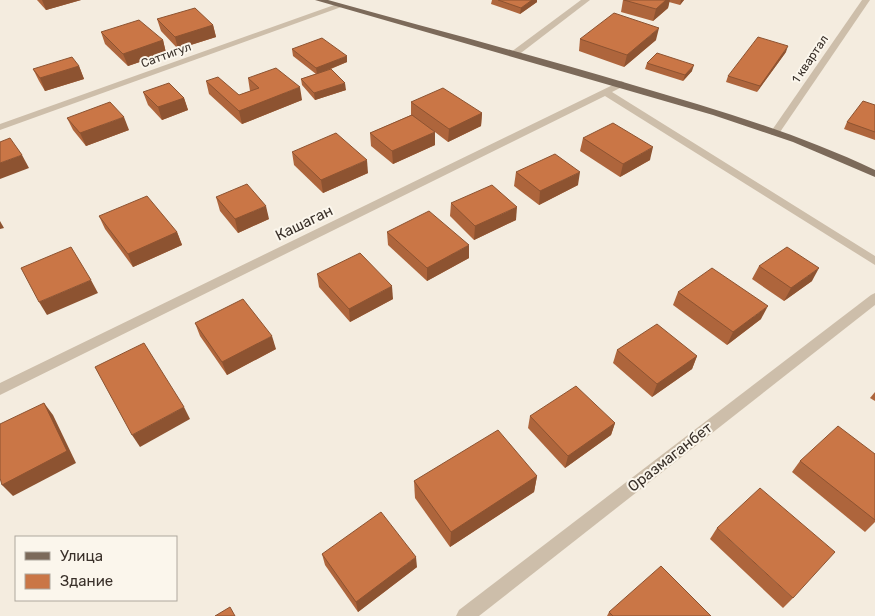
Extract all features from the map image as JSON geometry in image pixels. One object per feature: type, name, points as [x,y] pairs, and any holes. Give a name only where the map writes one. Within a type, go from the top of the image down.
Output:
[{"type":"main road","points":[[319,0],[621,84],[747,122],[851,162],[875,174]]},
{"type":"street","points":[[514,54],[586,0]]},
{"type":"street","name":"1 квартал","points":[[775,133],[866,0]]},
{"type":"street","name":"Саттигул","points":[[0,127],[340,6]]},
{"type":"street","name":"Кашаган","points":[[0,389],[621,84]]},
{"type":"street","points":[[605,92],[875,261]]},
{"type":"street","name":"Оразмаганбет","points":[[465,616],[875,298]]},
{"type":"building","points":[[498,0],[532,0],[521,8]]},
{"type":"building","points":[[624,0],[666,0],[656,9]]},
{"type":"building","points":[[195,8],[213,25],[175,37],[157,19]]},
{"type":"building","points":[[614,13],[659,28],[627,55],[580,39]]},
{"type":"building","points":[[139,20],[163,40],[123,54],[101,32]]},
{"type":"building","points":[[758,37],[788,46],[760,86],[728,76]]},
{"type":"building","points":[[322,38],[347,56],[316,68],[292,49]]},
{"type":"building","points":[[657,53],[694,65],[685,75],[647,63]]},
{"type":"building","points":[[72,57],[79,66],[40,78],[33,69]]},
{"type":"building","points":[[276,68],[300,87],[239,111],[206,81],[218,77],[239,95],[259,88],[248,78]]},
{"type":"building","points":[[331,69],[345,83],[314,93],[301,79]]},
{"type":"building","points":[[169,83],[184,98],[158,107],[143,92]]},
{"type":"building","points":[[443,88],[482,113],[449,129],[411,102]]},
{"type":"building","points":[[863,101],[875,105],[875,132],[847,122]]},
{"type":"building","points":[[110,102],[124,117],[80,133],[67,118]]},
{"type":"building","points":[[412,115],[435,132],[392,151],[370,133]]},
{"type":"building","points":[[613,123],[653,147],[623,164],[583,138]]},
{"type":"building","points":[[336,133],[367,160],[321,180],[292,152]]},
{"type":"building","points":[[10,138],[22,155],[0,163],[0,142]]},
{"type":"building","points":[[555,154],[580,172],[540,191],[516,172]]},
{"type":"building","points":[[247,184],[266,206],[235,219],[216,197]]},
{"type":"building","points":[[492,185],[517,207],[475,226],[451,203]]},
{"type":"building","points":[[147,196],[177,232],[128,254],[99,216]]},
{"type":"building","points":[[429,211],[469,245],[427,268],[387,232]]},
{"type":"building","points":[[71,247],[91,280],[39,302],[21,268]]},
{"type":"building","points":[[787,247],[819,268],[791,288],[759,266]]},
{"type":"building","points":[[360,253],[392,286],[349,309],[317,274]]},
{"type":"building","points":[[712,268],[768,306],[733,332],[678,292]]},
{"type":"building","points":[[243,299],[272,336],[222,362],[195,323]]},
{"type":"building","points":[[657,324],[697,356],[657,384],[617,350]]},
{"type":"building","points":[[144,343],[184,407],[132,435],[95,367]]},
{"type":"building","points":[[576,386],[615,423],[568,456],[530,416]]},
{"type":"building","points":[[44,403],[67,451],[2,485],[0,478],[0,424]]},
{"type":"building","points":[[838,426],[875,454],[875,520],[800,461]]},
{"type":"building","points":[[498,430],[537,476],[451,532],[414,481]]},
{"type":"building","points":[[760,488],[835,552],[793,598],[717,528]]},
{"type":"building","points":[[381,512],[416,557],[356,602],[322,554]]},
{"type":"building","points":[[661,566],[711,616],[613,616],[609,612]]},
{"type":"building","points":[[230,607],[235,616],[215,616]]}]
